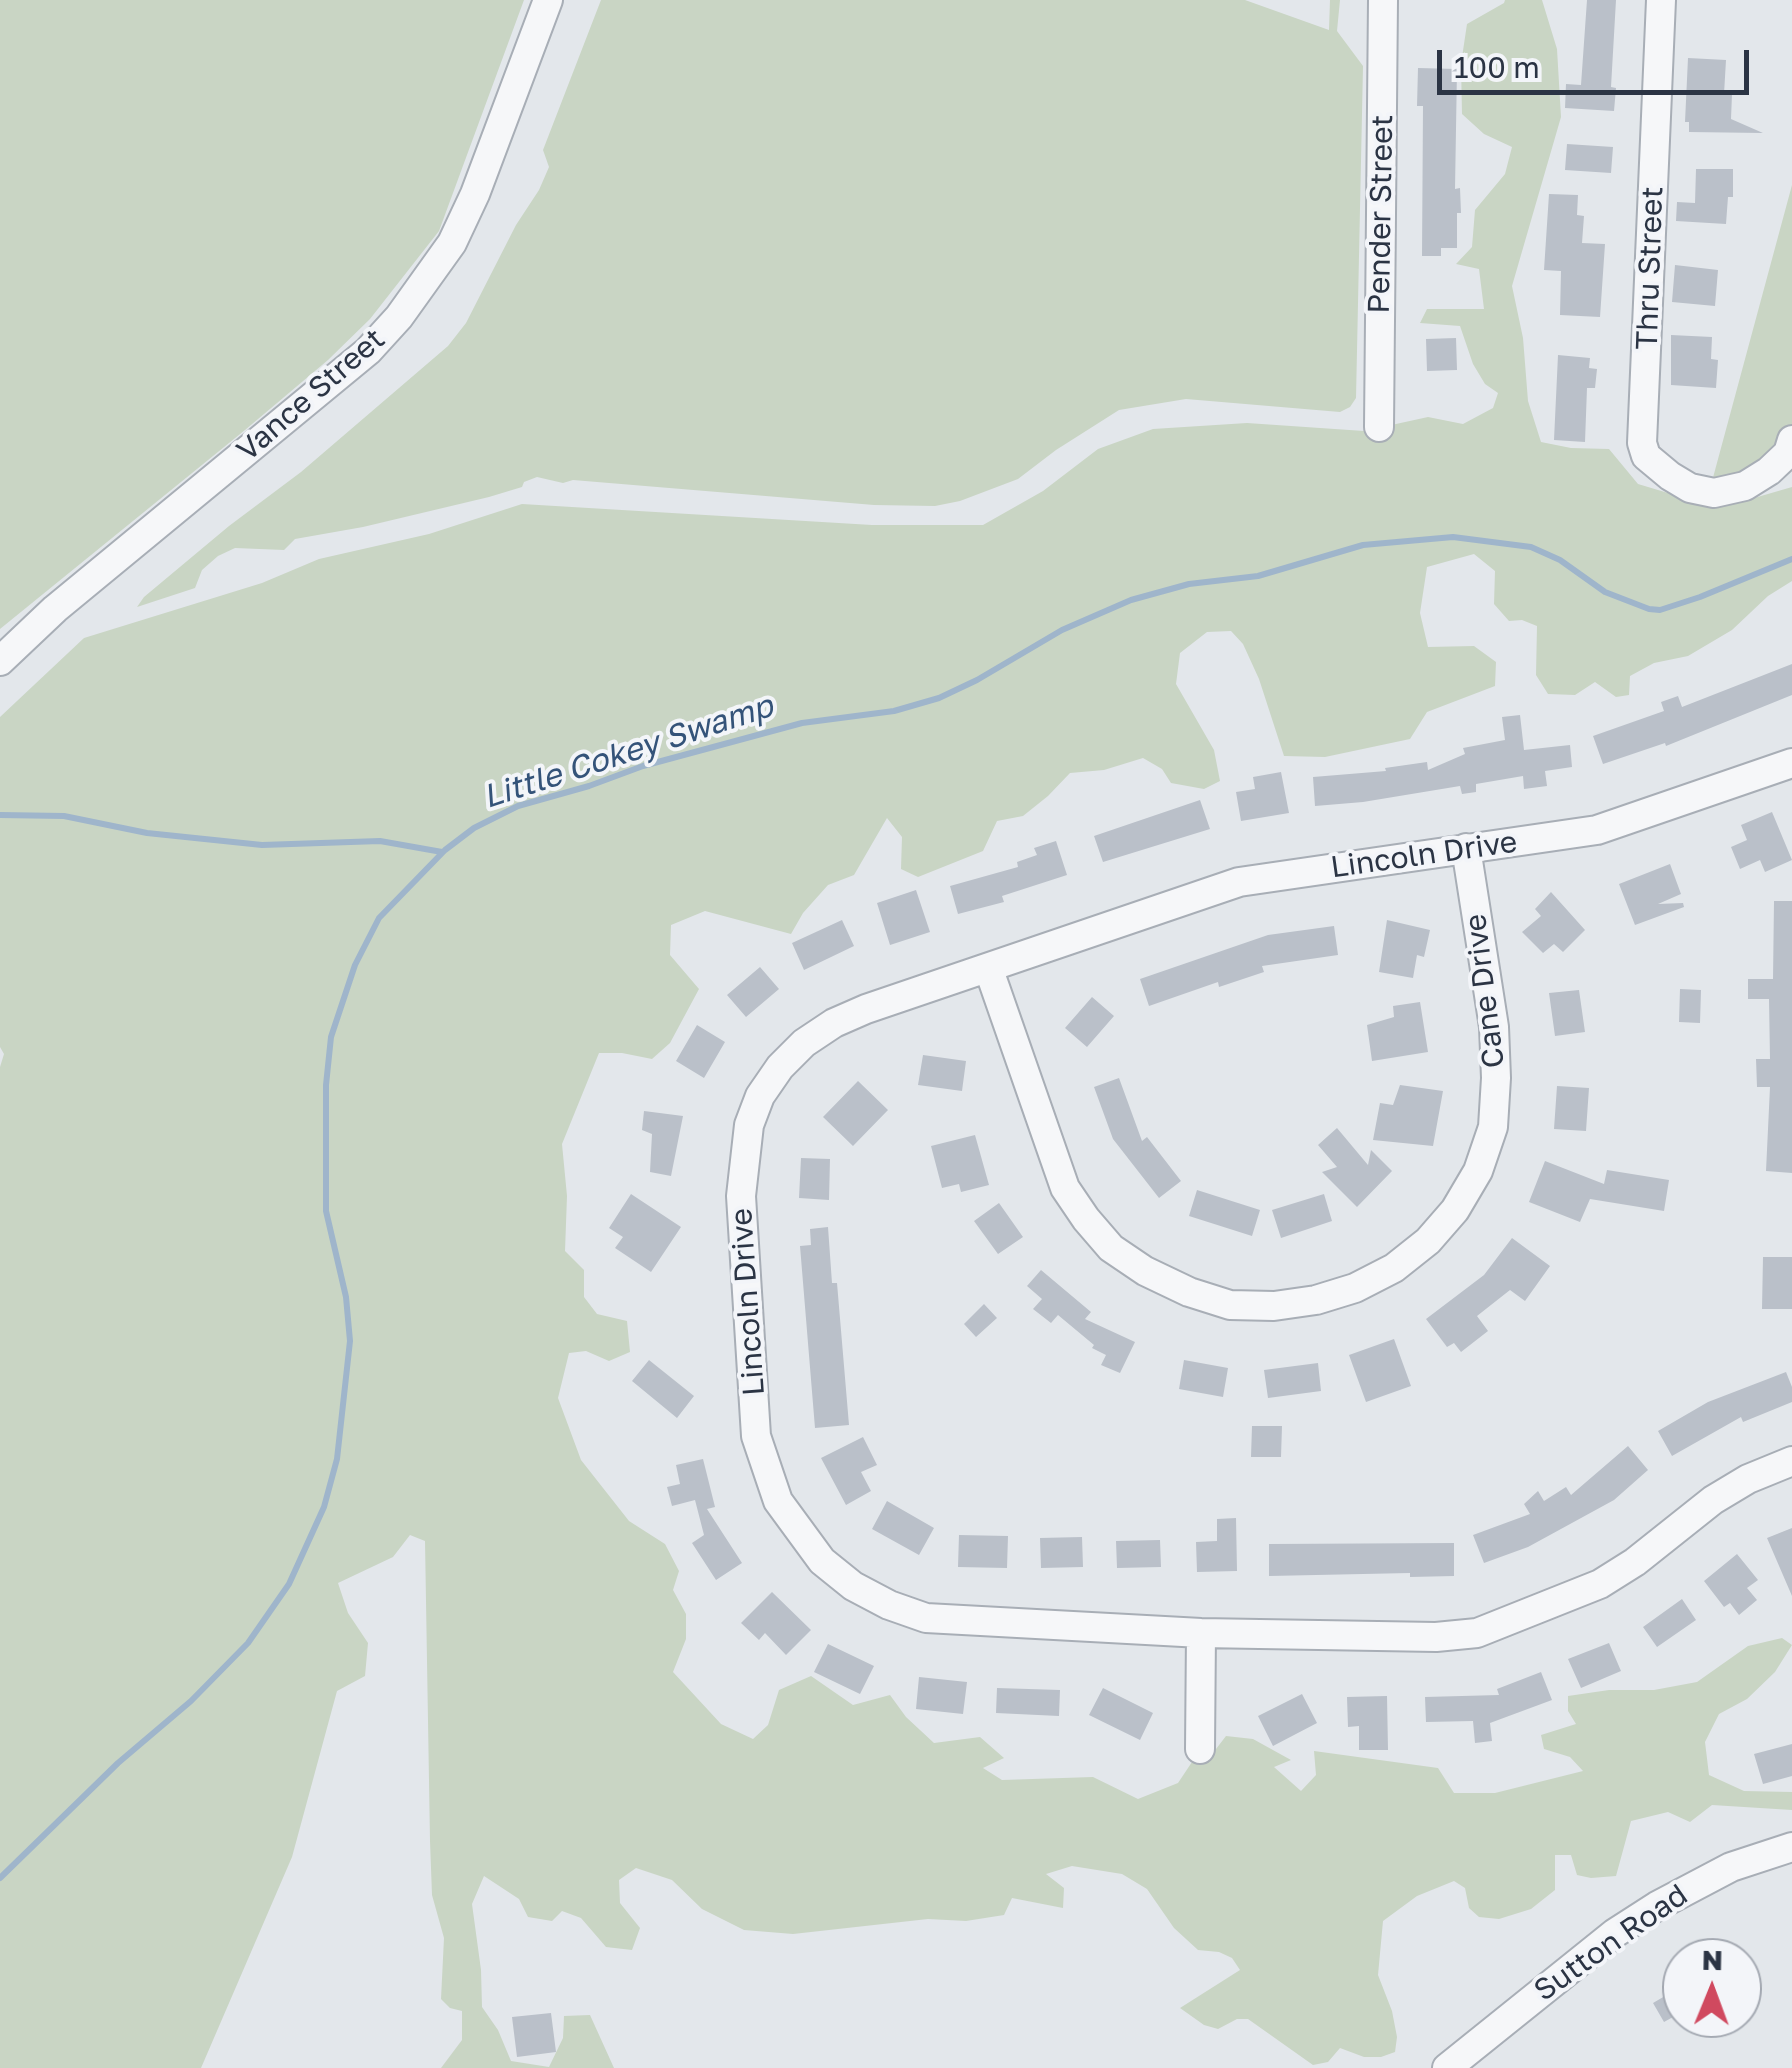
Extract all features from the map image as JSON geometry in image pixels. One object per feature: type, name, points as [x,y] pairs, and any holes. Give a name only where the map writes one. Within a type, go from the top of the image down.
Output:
[{"type":"street","name":"Vance Street","points":[[0,661],[56,609],[368,351],[399,318],[452,243],[475,194],[548,0]]},
{"type":"street","name":"Pender Street","points":[[1379,427],[1384,0]]},
{"type":"street","name":"Thru Street","points":[[1661,0],[1642,443],[1646,456],[1670,476],[1690,488],[1714,493],[1745,486],[1769,471],[1788,453],[1792,440]]},
{"type":"street","name":"Lincoln Drive","points":[[1792,763],[1597,830],[1239,882],[834,1023],[804,1043],[780,1067],[760,1096],[748,1125],[740,1196],[756,1436],[778,1501],[822,1561],[853,1586],[889,1606],[926,1618],[1201,1634],[1436,1637],[1477,1633],[1600,1584],[1635,1562],[1713,1500],[1748,1479],[1792,1462]]},
{"type":"street","name":"Cane Drive","points":[[989,970],[1065,1188],[1111,1248],[1189,1292],[1230,1304],[1274,1306],[1316,1300],[1355,1288],[1394,1268],[1428,1241],[1454,1210],[1478,1171],[1492,1126],[1496,1078],[1494,1027],[1466,848]]},
{"type":"street","points":[[1200,1749],[1201,1634]]},
{"type":"street","name":"Sutton Road","points":[[1447,2068],[1615,1933],[1657,1906],[1731,1867],[1792,1847]]},
{"type":"green space","points":[[0,0],[524,0],[439,231],[370,319],[245,430],[0,629]]},
{"type":"green space","points":[[601,0],[1245,0],[1329,30],[1330,0],[1340,0],[1337,31],[1363,66],[1356,398],[1340,412],[1186,399],[1119,410],[1018,479],[935,506],[874,505],[573,480],[563,483],[537,477],[524,482],[522,487],[489,497],[295,539],[284,550],[235,548],[202,570],[195,588],[137,607],[144,597],[301,472],[448,346],[466,323],[549,167],[543,150]]},
{"type":"green space","points":[[1505,0],[1542,0],[1557,49],[1561,117],[1512,286],[1523,338],[1528,401],[1541,442],[1609,449],[1638,484],[1698,502],[1737,503],[1792,487],[1792,581],[1768,596],[1732,630],[1688,656],[1654,663],[1630,676],[1629,695],[1616,697],[1595,682],[1575,695],[1548,694],[1536,675],[1537,626],[1522,620],[1509,621],[1494,604],[1495,571],[1474,554],[1427,567],[1420,613],[1428,647],[1474,646],[1496,662],[1495,686],[1427,712],[1410,739],[1325,757],[1284,756],[1243,644],[1231,631],[1207,632],[1180,653],[1176,684],[1214,750],[1220,781],[1204,789],[1171,783],[1162,769],[1143,758],[1104,770],[1070,773],[1023,816],[997,821],[983,851],[918,877],[901,869],[902,837],[887,818],[854,875],[828,885],[803,913],[791,934],[705,911],[671,925],[670,955],[699,989],[670,1043],[652,1059],[599,1053],[562,1144],[567,1196],[565,1251],[584,1270],[584,1297],[597,1314],[627,1321],[630,1352],[609,1361],[586,1351],[569,1353],[558,1398],[581,1460],[629,1521],[665,1544],[679,1571],[673,1590],[686,1614],[686,1639],[673,1672],[721,1724],[753,1739],[768,1725],[779,1690],[811,1676],[853,1705],[890,1695],[906,1717],[934,1743],[980,1737],[1004,1758],[983,1768],[1002,1780],[1093,1777],[1138,1799],[1178,1783],[1192,1762],[1216,1749],[1226,1736],[1253,1739],[1291,1760],[1274,1767],[1301,1791],[1316,1775],[1314,1751],[1438,1768],[1454,1793],[1495,1793],[1583,1771],[1570,1757],[1544,1749],[1541,1735],[1576,1724],[1568,1711],[1568,1696],[1609,1690],[1654,1690],[1697,1682],[1748,1646],[1782,1638],[1792,1645],[1775,1672],[1747,1699],[1719,1714],[1705,1742],[1709,1775],[1744,1791],[1792,1792],[1792,1810],[1712,1805],[1690,1822],[1668,1812],[1631,1821],[1616,1876],[1577,1875],[1571,1855],[1555,1855],[1555,1890],[1531,1909],[1499,1919],[1479,1917],[1469,1908],[1465,1888],[1454,1881],[1417,1896],[1383,1921],[1378,1975],[1392,2011],[1397,2037],[1395,2052],[1364,2057],[1340,2048],[1328,2062],[1313,2065],[1248,2019],[1237,2019],[1218,2029],[1204,2025],[1180,2008],[1240,1970],[1232,1958],[1198,1950],[1174,1928],[1147,1889],[1122,1874],[1072,1866],[1046,1874],[1064,1888],[1063,1908],[1012,1898],[1004,1915],[793,1934],[744,1930],[702,1909],[672,1880],[636,1868],[619,1880],[620,1903],[640,1928],[632,1950],[606,1947],[581,1918],[562,1911],[552,1921],[528,1917],[519,1899],[484,1876],[472,1904],[482,2007],[498,2030],[511,2061],[549,2067],[563,2038],[564,2016],[590,2015],[614,2068],[441,2068],[462,2040],[462,2011],[450,2008],[441,1999],[444,1938],[432,1895],[430,1841],[425,1541],[410,1535],[393,1557],[338,1583],[348,1613],[368,1643],[365,1676],[337,1691],[292,1857],[201,2068],[0,2068],[0,1067],[4,1054],[0,1047],[0,717],[84,638],[262,583],[319,559],[429,534],[522,504],[872,525],[983,525],[1043,491],[1098,449],[1153,429],[1247,423],[1364,431],[1428,417],[1463,424],[1493,408],[1498,393],[1485,384],[1473,364],[1460,326],[1420,323],[1427,309],[1484,309],[1479,269],[1456,264],[1472,247],[1475,210],[1505,174],[1512,147],[1484,134],[1462,114],[1461,64],[1467,24]]},
{"type":"green space","points":[[1792,185],[1792,449],[1711,485]]},
{"type":"building","points":[[1587,0],[1616,0],[1611,87],[1616,88],[1614,111],[1565,108],[1566,84],[1581,85]]},
{"type":"building","points":[[1688,58],[1726,60],[1724,94],[1732,94],[1731,119],[1763,133],[1689,132],[1689,122],[1685,122]]},
{"type":"building","points":[[1418,68],[1457,69],[1455,189],[1460,188],[1461,213],[1457,213],[1457,248],[1441,248],[1441,256],[1422,256],[1423,106],[1417,106]]},
{"type":"building","points":[[1567,144],[1613,147],[1611,173],[1565,170]]},
{"type":"building","points":[[1696,169],[1733,169],[1733,197],[1728,197],[1726,224],[1676,221],[1677,202],[1695,203]]},
{"type":"building","points":[[1549,194],[1578,195],[1577,215],[1584,216],[1582,243],[1605,244],[1600,317],[1560,315],[1561,271],[1544,270]]},
{"type":"building","points":[[1675,265],[1718,270],[1715,306],[1672,302]]},
{"type":"building","points":[[1671,335],[1712,337],[1711,359],[1718,360],[1716,388],[1671,385]]},
{"type":"building","points":[[1456,338],[1457,370],[1427,371],[1426,339]]},
{"type":"building","points":[[1558,355],[1590,358],[1589,368],[1597,369],[1595,388],[1587,388],[1585,442],[1554,440]]},
{"type":"building","points":[[1792,664],[1792,695],[1666,746],[1665,743],[1603,764],[1593,736],[1664,711],[1661,702],[1678,696],[1682,707]]},
{"type":"building","points":[[1520,715],[1524,750],[1570,745],[1572,767],[1545,771],[1547,786],[1524,789],[1523,776],[1476,784],[1476,792],[1462,794],[1460,786],[1315,806],[1313,777],[1386,771],[1385,768],[1427,762],[1428,770],[1465,754],[1463,748],[1505,740],[1502,717]]},
{"type":"building","points":[[1281,772],[1289,813],[1241,821],[1236,792],[1255,789],[1253,777]]},
{"type":"building","points":[[1200,800],[1210,829],[1103,862],[1094,836]]},
{"type":"building","points":[[1772,812],[1792,860],[1765,872],[1760,860],[1740,869],[1731,847],[1747,840],[1741,825]]},
{"type":"building","points":[[1056,841],[1067,875],[1002,896],[1004,902],[958,914],[950,886],[1018,867],[1017,862],[1037,855],[1034,848]]},
{"type":"building","points":[[1670,864],[1681,894],[1658,904],[1683,903],[1684,907],[1635,925],[1619,884]]},
{"type":"building","points":[[916,890],[930,932],[890,945],[877,903]]},
{"type":"building","points":[[1551,892],[1585,930],[1563,952],[1554,944],[1543,953],[1522,932],[1541,916],[1535,909]]},
{"type":"building","points":[[1774,901],[1792,901],[1792,1173],[1766,1171],[1770,1087],[1757,1087],[1756,1059],[1770,1059],[1769,999],[1748,999],[1748,979],[1773,979]]},
{"type":"building","points":[[842,920],[854,946],[804,970],[792,943]]},
{"type":"building","points":[[1387,920],[1430,930],[1424,957],[1417,955],[1413,978],[1379,972]]},
{"type":"building","points":[[1334,926],[1338,955],[1262,966],[1264,972],[1219,987],[1218,982],[1149,1006],[1140,979],[1268,935]]},
{"type":"building","points":[[760,967],[779,989],[746,1017],[727,995]]},
{"type":"building","points":[[1680,989],[1701,990],[1700,1023],[1679,1022]]},
{"type":"building","points":[[1579,990],[1585,1032],[1555,1036],[1549,993]]},
{"type":"building","points":[[1092,997],[1114,1016],[1087,1047],[1065,1028]]},
{"type":"building","points":[[1420,1002],[1428,1052],[1372,1061],[1367,1025],[1394,1017],[1393,1006]]},
{"type":"building","points":[[697,1025],[725,1042],[704,1078],[676,1061]]},
{"type":"building","points":[[923,1055],[966,1061],[962,1091],[918,1085]]},
{"type":"building","points":[[1119,1078],[1142,1141],[1147,1137],[1181,1181],[1159,1198],[1113,1139],[1094,1087]]},
{"type":"building","points":[[858,1081],[888,1110],[853,1146],[823,1117]]},
{"type":"building","points":[[1400,1085],[1443,1091],[1433,1146],[1373,1140],[1380,1103],[1393,1105]]},
{"type":"building","points":[[1557,1086],[1589,1088],[1586,1131],[1554,1129]]},
{"type":"building","points":[[644,1111],[683,1116],[671,1176],[650,1172],[652,1134],[642,1130]]},
{"type":"building","points":[[1337,1128],[1368,1165],[1371,1150],[1392,1171],[1357,1207],[1322,1172],[1337,1167],[1318,1145]]},
{"type":"building","points":[[975,1135],[989,1185],[961,1192],[959,1184],[942,1188],[931,1146]]},
{"type":"building","points":[[801,1158],[830,1159],[829,1200],[799,1198]]},
{"type":"building","points":[[1545,1161],[1604,1184],[1607,1170],[1669,1180],[1664,1211],[1590,1199],[1580,1222],[1529,1202]]},
{"type":"building","points":[[1197,1190],[1260,1210],[1252,1236],[1189,1216]]},
{"type":"building","points":[[631,1194],[681,1227],[651,1272],[615,1248],[623,1237],[609,1228]]},
{"type":"building","points":[[1324,1194],[1332,1221],[1281,1238],[1272,1210]]},
{"type":"building","points":[[999,1203],[1023,1237],[998,1254],[974,1221]]},
{"type":"building","points":[[828,1227],[832,1283],[837,1283],[849,1425],[815,1428],[800,1246],[811,1245],[810,1229]]},
{"type":"building","points":[[1512,1238],[1550,1266],[1525,1301],[1510,1290],[1477,1316],[1488,1331],[1461,1352],[1454,1343],[1447,1347],[1426,1319],[1484,1275]]},
{"type":"building","points":[[1763,1257],[1792,1257],[1792,1309],[1762,1309]]},
{"type":"building","points":[[1041,1270],[1091,1312],[1085,1319],[1135,1342],[1120,1373],[1101,1365],[1106,1355],[1092,1348],[1094,1345],[1058,1315],[1051,1323],[1033,1309],[1042,1299],[1027,1286]]},
{"type":"building","points":[[984,1304],[997,1318],[976,1337],[964,1324]]},
{"type":"building","points":[[1394,1339],[1411,1386],[1366,1402],[1349,1355]]},
{"type":"building","points":[[649,1360],[694,1396],[677,1418],[632,1381]]},
{"type":"building","points":[[1184,1360],[1228,1368],[1223,1397],[1179,1389]]},
{"type":"building","points":[[1318,1363],[1321,1391],[1268,1398],[1264,1370]]},
{"type":"building","points":[[1786,1372],[1792,1402],[1743,1422],[1741,1417],[1672,1456],[1658,1431],[1708,1402]]},
{"type":"building","points":[[1252,1426],[1282,1426],[1281,1457],[1251,1457]]},
{"type":"building","points":[[863,1437],[877,1465],[861,1472],[871,1491],[846,1505],[821,1458]]},
{"type":"building","points":[[1628,1446],[1648,1470],[1614,1500],[1528,1547],[1484,1563],[1473,1535],[1530,1514],[1524,1504],[1538,1491],[1544,1501],[1566,1487],[1571,1495]]},
{"type":"building","points":[[703,1459],[715,1507],[707,1509],[742,1563],[716,1580],[692,1543],[704,1535],[695,1500],[672,1506],[667,1487],[680,1484],[676,1465]]},
{"type":"building","points":[[887,1501],[934,1528],[919,1555],[872,1529]]},
{"type":"building","points":[[1236,1518],[1237,1571],[1197,1572],[1196,1542],[1217,1541],[1217,1519]]},
{"type":"building","points":[[1792,1528],[1792,1596],[1767,1538]]},
{"type":"building","points":[[959,1535],[1008,1536],[1007,1568],[958,1567]]},
{"type":"building","points":[[1082,1537],[1083,1567],[1041,1568],[1040,1538]]},
{"type":"building","points":[[1160,1540],[1161,1567],[1117,1568],[1116,1541]]},
{"type":"building","points":[[1454,1543],[1454,1576],[1269,1576],[1269,1544]]},
{"type":"building","points":[[1737,1554],[1758,1580],[1747,1588],[1757,1600],[1739,1615],[1730,1603],[1724,1607],[1704,1581]]},
{"type":"building","points":[[772,1592],[811,1630],[786,1655],[765,1633],[759,1640],[741,1623]]},
{"type":"building","points":[[1682,1599],[1696,1620],[1657,1647],[1643,1627]]},
{"type":"building","points":[[1609,1643],[1621,1671],[1581,1688],[1568,1659]]},
{"type":"building","points":[[828,1644],[874,1666],[860,1694],[814,1672]]},
{"type":"building","points":[[1541,1672],[1552,1700],[1490,1723],[1492,1741],[1475,1743],[1473,1721],[1426,1722],[1425,1697],[1499,1695],[1497,1689]]},
{"type":"building","points":[[919,1677],[967,1682],[963,1714],[916,1709]]},
{"type":"building","points":[[997,1688],[1060,1690],[1059,1716],[996,1713]]},
{"type":"building","points":[[1103,1688],[1153,1713],[1140,1740],[1089,1715]]},
{"type":"building","points":[[1302,1694],[1317,1723],[1273,1746],[1258,1716]]},
{"type":"building","points":[[1387,1696],[1388,1750],[1359,1750],[1359,1726],[1348,1727],[1347,1697]]},
{"type":"building","points":[[1792,1744],[1792,1776],[1763,1784],[1754,1754]]},
{"type":"building","points":[[1662,1998],[1662,2019],[1653,2003]]},
{"type":"building","points":[[551,2013],[556,2052],[517,2057],[512,2017]]},
{"type":"waterway","name":"Little Cokey Swamp","points":[[0,1878],[248,1643],[289,1584],[324,1507],[337,1459],[350,1341],[346,1297],[326,1211],[326,1085],[331,1037],[355,965],[379,918],[445,850],[474,828],[518,806],[643,766],[802,723],[894,711],[939,698],[1062,630],[1131,600],[1189,584],[1258,576],[1363,545],[1453,537],[1531,547],[1560,560],[1605,592],[1660,610],[1792,559]]},
{"type":"waterway","points":[[0,815],[64,816],[147,833],[262,845],[380,841],[442,852]]}]
